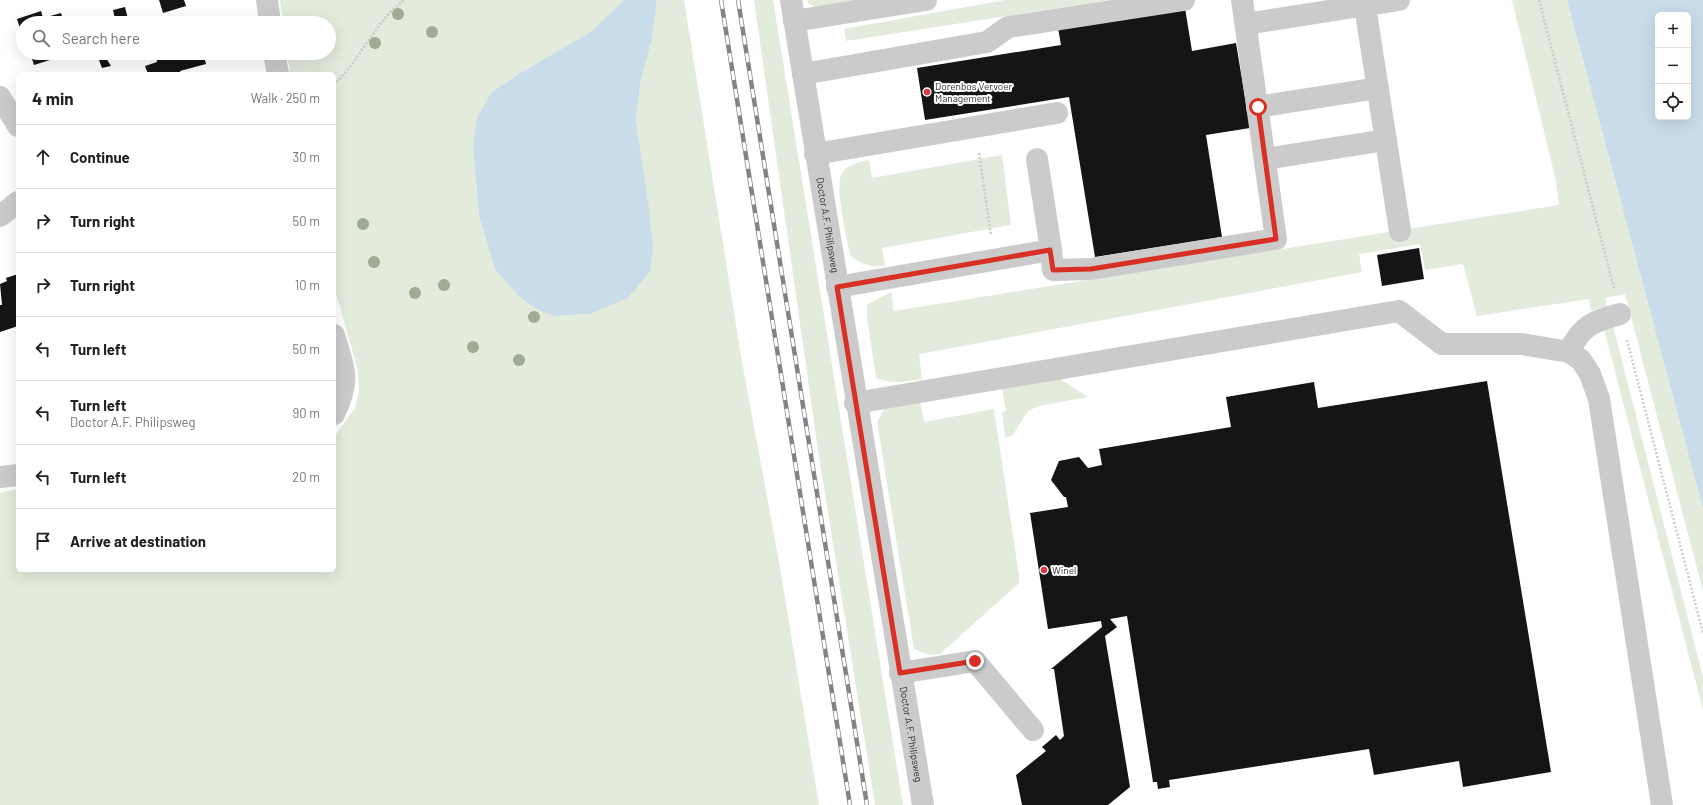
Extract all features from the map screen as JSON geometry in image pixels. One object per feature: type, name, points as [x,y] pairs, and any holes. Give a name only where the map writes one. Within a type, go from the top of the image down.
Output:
[{"type":"street","points":[[267,0],[269,16]]},
{"type":"street","name":"Doctor A.F. Philipsweg","points":[[791,0],[900,673],[923,805]]},
{"type":"street","points":[[794,21],[926,0]]},
{"type":"street","points":[[803,74],[987,42],[1008,27],[1184,0]]},
{"type":"street","points":[[1037,159],[1053,270],[1091,269],[1276,239],[1242,0]]},
{"type":"street","points":[[1246,24],[1365,3],[1399,0]]},
{"type":"street","points":[[1365,3],[1400,230]]},
{"type":"street","points":[[275,60],[278,72]]},
{"type":"street","points":[[1258,107],[1378,88]]},
{"type":"street","points":[[0,97],[16,123]]},
{"type":"street","points":[[815,154],[1057,113]]},
{"type":"street","points":[[1265,159],[1386,140]]},
{"type":"street","points":[[0,216],[16,204]]},
{"type":"street","points":[[837,287],[1050,250]]},
{"type":"street","points":[[856,403],[1399,311],[1442,344],[1522,344],[1569,352],[1581,360],[1590,374],[1599,399],[1662,805]]},
{"type":"street","points":[[1569,352],[1576,337],[1589,325],[1620,314]]},
{"type":"street","points":[[336,342],[346,375],[342,397],[336,410]]},
{"type":"street","points":[[0,477],[16,475]]},
{"type":"street","points":[[900,673],[975,661],[1033,730]]},
{"type":"path","points":[[336,83],[347,72],[375,30],[393,8],[404,0]]},
{"type":"path","points":[[975,127],[995,259]]},
{"type":"green space","points":[[280,0],[624,0],[592,32],[522,72],[473,147],[479,216],[495,269],[554,316],[590,314],[648,201],[636,120],[641,79],[652,39],[657,0],[684,0],[741,356],[779,562],[819,805],[0,805],[0,493],[16,489],[16,572],[336,572],[336,434],[355,408],[359,391],[358,371],[336,293],[336,72],[290,72],[288,60],[336,60],[336,16],[282,16]]},
{"type":"green space","points":[[754,0],[773,0],[903,805],[875,805],[818,450]]},
{"type":"green space","points":[[807,0],[868,0],[816,7],[809,4]]},
{"type":"green space","points":[[1005,0],[1109,0],[846,41],[844,29]]},
{"type":"green space","points":[[1512,0],[1567,0],[1703,509],[1703,591],[1625,294],[1605,298],[1607,306],[1591,311],[1589,299],[1477,316],[1463,264],[1425,270],[1420,244],[1359,254],[1362,272],[919,354],[922,379],[899,382],[876,378],[867,317],[867,305],[891,292],[894,311],[1559,205],[1556,181]]},
{"type":"green space","points":[[1002,155],[1011,225],[882,248],[885,266],[866,265],[850,255],[839,189],[842,173],[847,167],[869,160],[872,178]]},
{"type":"green space","points":[[1613,326],[1703,677],[1703,710],[1604,329]]},
{"type":"green space","points":[[1060,379],[1088,397],[1039,406],[1028,411],[1012,436],[1005,437],[1002,412],[1006,411],[1002,388]]},
{"type":"green space","points":[[920,400],[924,422],[994,409],[1019,576],[1019,583],[940,654],[929,655],[914,649],[877,422],[885,407]]},
{"type":"water","points":[[624,0],[657,0],[652,39],[641,79],[636,120],[653,247],[650,271],[628,298],[590,314],[554,316],[535,308],[520,297],[495,269],[479,216],[473,147],[477,118],[491,93],[522,72],[591,32]]},
{"type":"water","points":[[1567,0],[1703,0],[1703,509]]},
{"type":"building","points":[[159,0],[184,0],[186,6],[163,13]]},
{"type":"building","points":[[125,7],[127,16],[114,16],[113,10]]},
{"type":"building","points":[[1185,8],[1192,51],[1236,43],[1250,128],[1206,135],[1222,237],[1095,257],[1069,97],[925,120],[917,68],[1061,45],[1058,28]]},
{"type":"building","points":[[41,11],[42,16],[26,16]]},
{"type":"building","points":[[61,13],[62,16],[50,16]]},
{"type":"building","points":[[32,60],[50,60],[34,65]]},
{"type":"building","points":[[99,60],[107,60],[111,66],[102,68]]},
{"type":"building","points":[[157,60],[205,60],[206,64],[180,72],[147,72],[145,66],[157,62]]},
{"type":"building","points":[[1419,248],[1424,279],[1382,286],[1377,255]]},
{"type":"building","points":[[16,275],[16,327],[0,332],[0,305],[2,305],[0,284],[7,281],[6,278]]},
{"type":"building","points":[[1487,381],[1551,772],[1463,787],[1459,761],[1374,775],[1369,749],[1169,780],[1170,787],[1158,789],[1157,782],[1153,782],[1127,616],[1110,619],[1117,627],[1105,636],[1130,787],[1108,805],[1022,805],[1016,775],[1046,751],[1042,747],[1056,735],[1060,740],[1064,736],[1054,669],[1051,669],[1102,627],[1101,621],[1048,629],[1030,513],[1068,507],[1066,497],[1064,497],[1051,480],[1059,461],[1079,457],[1088,468],[1102,465],[1099,449],[1231,427],[1226,397],[1314,382],[1318,408]]},
{"type":"railway","points":[[721,0],[850,805]]},
{"type":"railway","points":[[738,0],[867,805]]},
{"type":"place","name":"Dorenbos Vervoer Management","points":[[927,92]]},
{"type":"place","name":"Winel","points":[[1044,570]]},
{"type":"route","points":[[975,661],[900,673],[837,287],[1050,250],[1053,270],[1091,269],[1276,239],[1258,107]]}]
